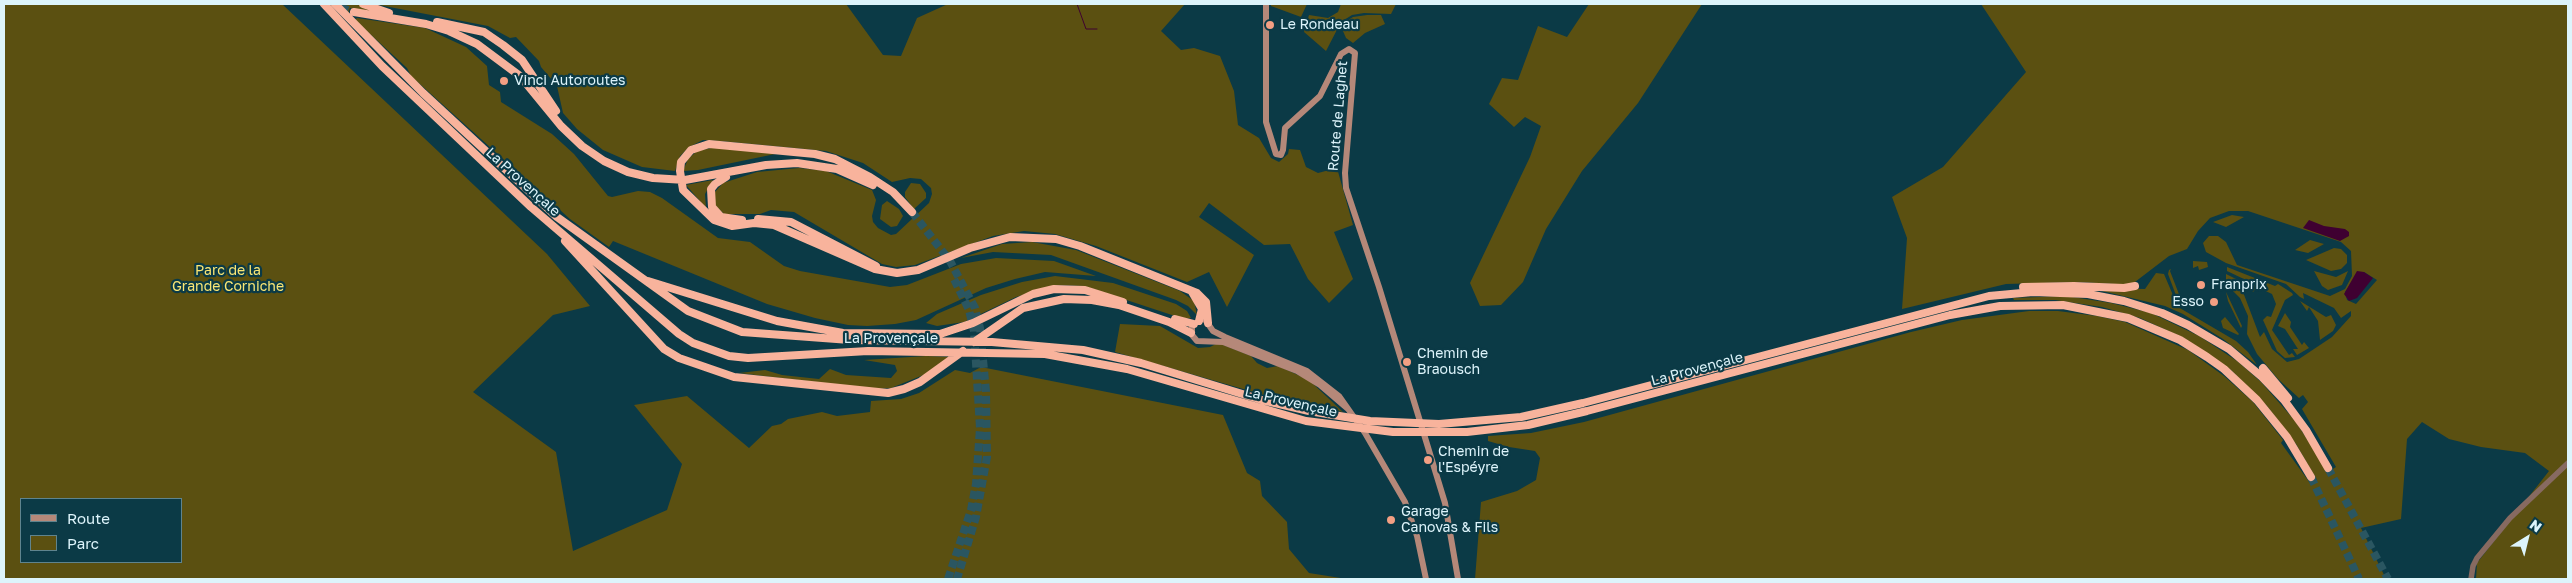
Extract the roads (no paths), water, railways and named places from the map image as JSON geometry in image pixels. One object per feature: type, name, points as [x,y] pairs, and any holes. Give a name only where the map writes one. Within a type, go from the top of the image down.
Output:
[{"type":"highway","name":"La Provençale","points":[[324,4],[382,66],[545,219],[679,334],[693,343],[729,356],[748,358],[849,351],[948,351],[1045,354],[1109,364],[1306,420],[1359,429],[1412,433],[1467,432],[1501,429],[1587,412],[1950,315],[2000,306],[2063,305],[2128,318],[2180,340],[2207,357],[2257,400],[2287,438],[2311,477]]},
{"type":"highway","name":"La Provençale","points":[[335,4],[423,93],[544,205],[588,241],[694,315],[742,332],[850,340],[992,342],[1047,346],[1099,353],[1295,408],[1335,416],[1392,423],[1439,424],[1500,419],[1583,403],[1989,296],[2033,292],[2088,294],[2124,301],[2174,318],[2209,337],[2246,363],[2284,400],[2306,430],[2328,468]]},
{"type":"highway","points":[[363,4],[389,13],[471,28],[488,34],[522,60],[565,124],[587,145],[608,159],[628,167],[668,178]]},
{"type":"highway","points":[[354,12],[426,24],[450,30],[471,40],[520,76],[561,126],[588,152],[628,172],[668,178],[693,178],[797,162],[837,169],[878,188],[910,213],[886,187],[835,160],[815,154],[709,144],[698,146],[685,156],[679,178],[688,196],[720,223],[732,226],[754,223],[774,225],[862,265],[897,273],[918,270],[981,244],[1010,237],[1040,236],[1080,246],[1191,290],[1206,302],[1210,327]]},
{"type":"highway","points":[[693,178],[781,158],[816,159],[851,168]]},
{"type":"highway","points":[[752,168],[724,177],[711,189],[712,207],[721,217],[733,220],[767,218],[791,222],[884,271]]},
{"type":"highway","points":[[545,219],[664,348],[679,358],[741,378],[868,392],[896,391],[934,373],[996,325],[1019,310],[1058,299],[1092,300],[1119,305],[1175,324],[1191,333]]},
{"type":"highway","points":[[642,279],[768,319],[843,333],[940,334],[967,326],[1033,294],[1060,288],[1096,293],[1182,322],[1197,322],[1202,309],[1191,290]]},
{"type":"highway","points":[[1989,296],[2011,289],[2032,286],[2124,288],[2135,286]]},
{"type":"highway","points":[[2263,368],[2298,410],[2306,430]]},
{"type":"main road","name":"Route de Laghet","points":[[1266,4],[1266,122],[1276,154],[1281,154],[1283,150],[1285,128],[1320,96],[1343,51],[1349,50],[1355,53],[1345,166],[1346,188],[1445,503],[1458,579]]},
{"type":"main road","points":[[1348,410],[1320,384],[1297,370],[1223,342],[1197,341],[1191,333],[1197,322],[1210,327],[1307,371],[1335,391],[1348,410],[1405,502],[1414,525],[1426,579]]},
{"type":"main road","points":[[1208,340],[1210,327]]},
{"type":"street","points":[[2471,579],[2473,566],[2477,558],[2510,518],[2568,463]]},
{"type":"waterway","points":[[1077,4],[1086,29],[1097,29]]},
{"type":"tunnel","points":[[329,4],[354,12]]},
{"type":"tunnel","points":[[912,212],[950,261],[975,308],[980,328],[986,391],[987,457],[976,517],[957,579]]},
{"type":"tunnel","points":[[948,579],[971,510],[976,484],[980,428],[974,331],[969,310],[953,277]]},
{"type":"tunnel","points":[[2328,468],[2388,579]]},
{"type":"tunnel","points":[[2311,477],[2359,579]]},
{"type":"place","name":"Le Rondeau","points":[[1270,25]]},
{"type":"place","name":"Vinci Autoroutes","points":[[504,81]]},
{"type":"place","name":"Franprix","points":[[2201,285]]},
{"type":"place","name":"Esso","points":[[2214,302]]},
{"type":"place","name":"Chemin de Braousch","points":[[1407,362]]},
{"type":"place","name":"Chemin de l'Espéyre","points":[[1428,460]]},
{"type":"place","name":"Garage Canovas & Fils","points":[[1391,520]]},
{"type":"park label","name":"Parc de la Grande Corniche","points":[[228,280]]}]
